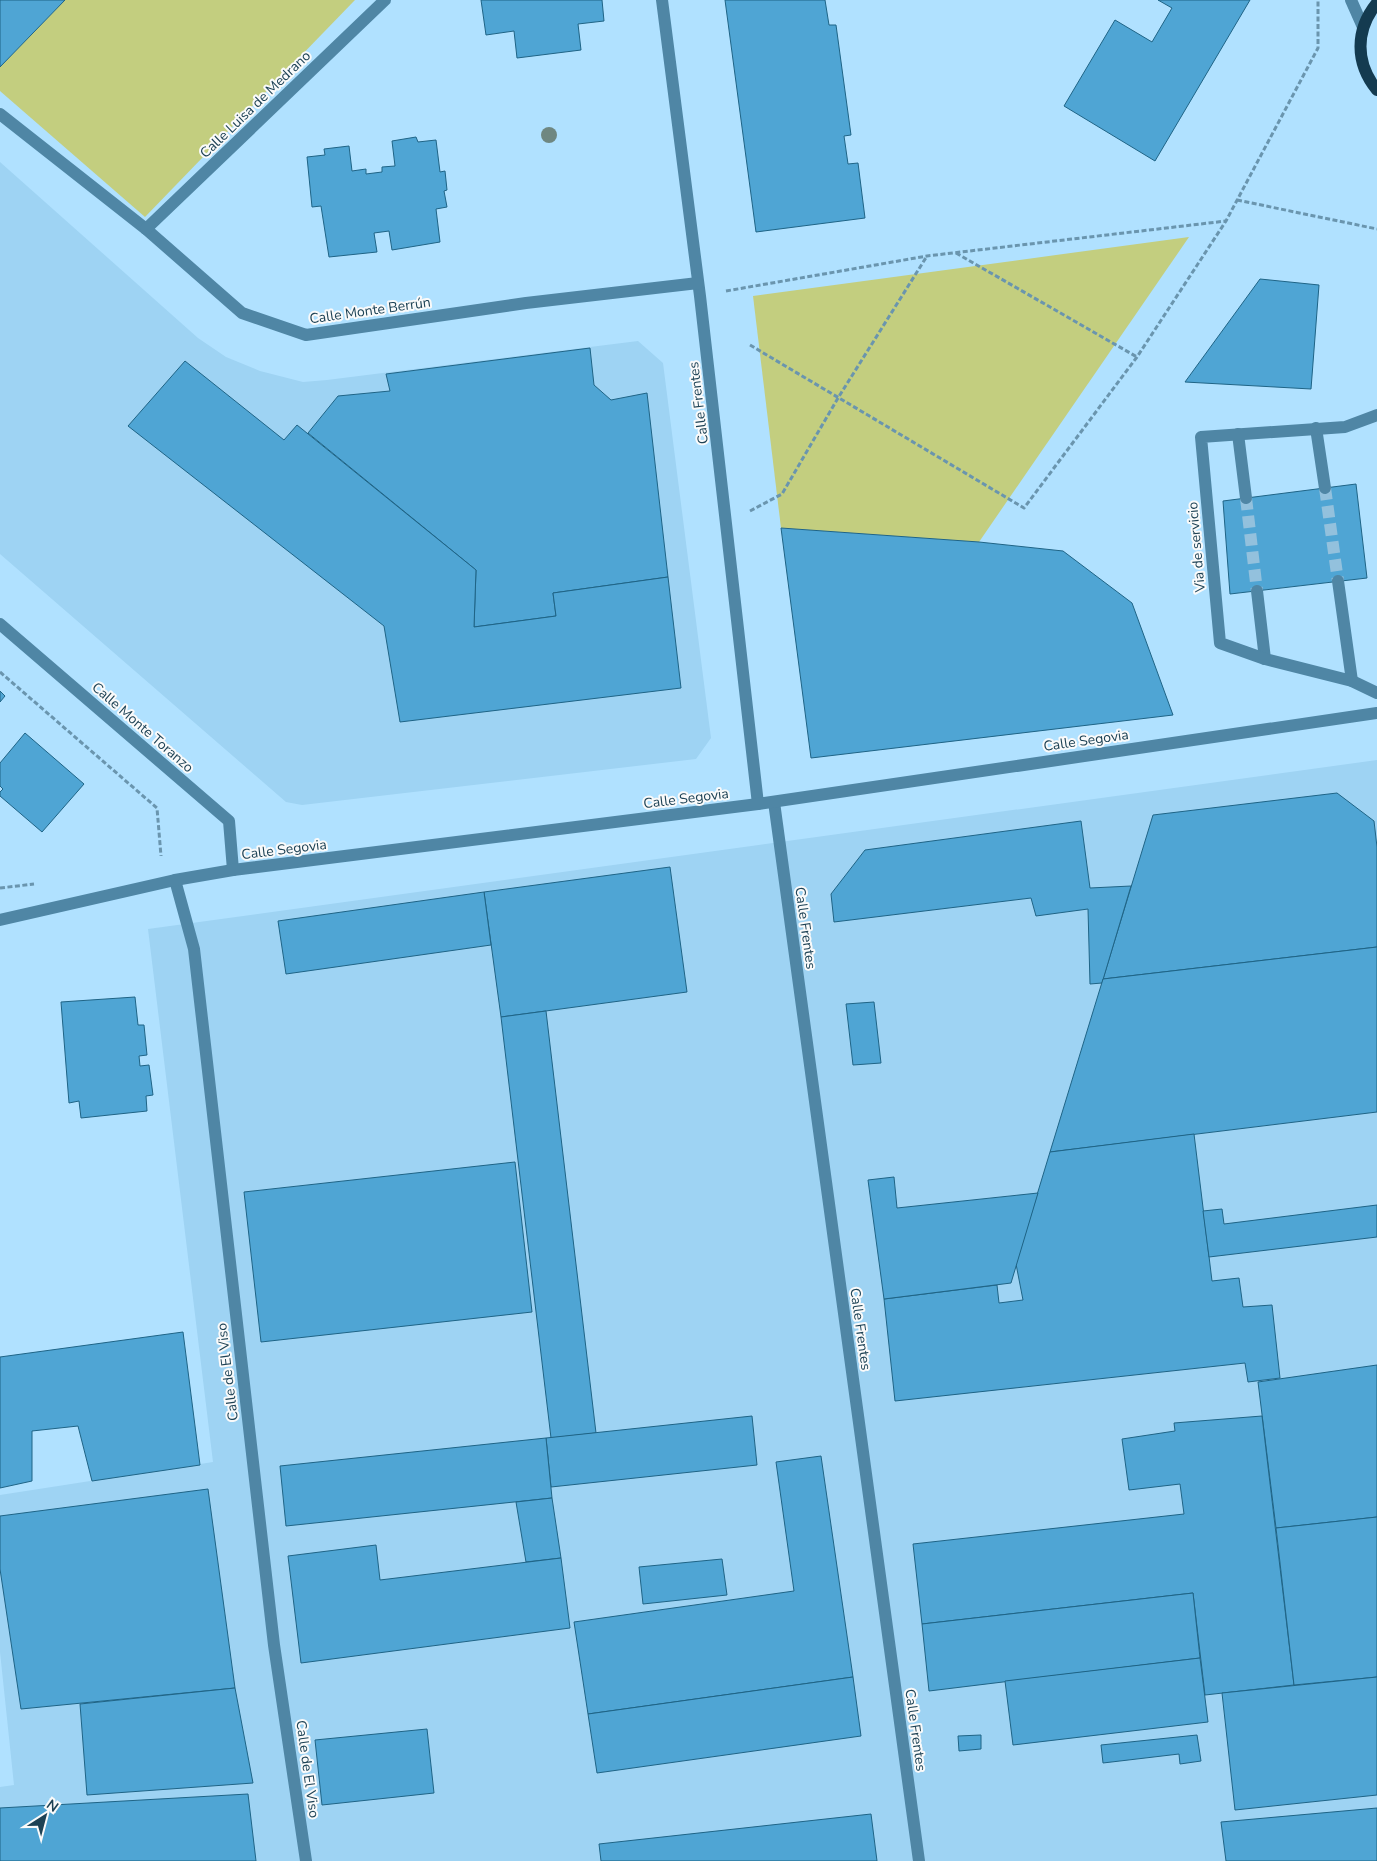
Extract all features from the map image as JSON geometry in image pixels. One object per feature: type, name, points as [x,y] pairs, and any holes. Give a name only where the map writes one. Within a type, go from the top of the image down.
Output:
[{"type":"main road","points":[[1377,4],[1369,13],[1363,27],[1360,45],[1362,63],[1368,80],[1377,90]]},
{"type":"street","name":"Calle Luisa de Medrano","points":[[146,229],[385,0]]},
{"type":"street","name":"Calle Frentes","points":[[662,0],[727,522],[758,804]]},
{"type":"street","points":[[1351,0],[1363,27]]},
{"type":"street","name":"Calle Monte Berrún","points":[[0,114],[146,229],[242,312],[306,335],[526,303],[698,283]]},
{"type":"street","name":"Via de servicio","points":[[1377,415],[1345,426],[1201,437],[1220,643],[1265,659],[1352,681],[1377,693]]},
{"type":"street","points":[[1316,428],[1325,488]]},
{"type":"street","points":[[1238,434],[1246,498]]},
{"type":"street","points":[[1338,582],[1352,681]]},
{"type":"street","points":[[1257,591],[1265,659]]},
{"type":"street","name":"Calle Monte Toranzo","points":[[0,624],[229,821],[233,870]]},
{"type":"street","name":"Calle Segovia","points":[[0,920],[175,880],[233,870],[774,802],[1377,713]]},
{"type":"street","name":"Calle Frentes","points":[[774,802],[918,1861]]},
{"type":"street","name":"Calle de El Viso","points":[[175,880],[194,949],[274,1645],[306,1861]]},
{"type":"path","points":[[750,345],[1024,508],[1137,356],[1226,220],[1318,48],[1318,0]]},
{"type":"path","points":[[1237,200],[1377,229]]},
{"type":"path","points":[[700,296],[926,256],[1226,220]]},
{"type":"path","points":[[956,253],[1137,356]]},
{"type":"path","points":[[727,522],[782,494],[838,398],[926,256]]},
{"type":"path","points":[[0,672],[157,808],[162,857]]},
{"type":"shaded area","points":[[0,162],[198,338],[226,357],[260,371],[303,382],[638,341],[663,363],[711,738],[696,759],[302,805],[286,802],[0,554]]},
{"type":"shaded area","points":[[1377,760],[1377,1861],[0,1861],[0,1787],[14,1785],[0,1652],[0,1495],[213,1462],[148,929]]},
{"type":"green space","points":[[65,0],[355,0],[145,217],[0,91],[0,67]]},
{"type":"green space","points":[[1189,237],[979,542],[781,528],[753,296]]},
{"type":"building","points":[[0,0],[65,0],[0,67]]},
{"type":"building","points":[[481,0],[602,0],[604,21],[578,24],[581,50],[517,58],[514,31],[486,35]]},
{"type":"building","points":[[725,0],[825,0],[829,25],[836,25],[851,135],[844,136],[848,164],[858,163],[865,218],[756,232]]},
{"type":"building","points":[[1158,0],[1250,0],[1155,161],[1064,106],[1115,20],[1152,42],[1172,8]]},
{"type":"building","points":[[416,137],[418,142],[436,140],[440,172],[445,171],[447,190],[444,191],[447,207],[436,209],[440,242],[392,250],[389,231],[374,233],[377,252],[329,257],[321,206],[312,207],[307,157],[325,155],[324,149],[349,146],[352,171],[366,169],[366,174],[382,172],[382,167],[395,166],[392,141]]},
{"type":"building","points":[[1260,279],[1319,285],[1311,389],[1185,382]]},
{"type":"building","points":[[590,348],[594,385],[611,400],[647,393],[668,577],[553,593],[556,616],[474,627],[476,570],[308,433],[338,396],[390,391],[386,374]]},
{"type":"building","points":[[185,361],[284,440],[297,425],[476,570],[474,627],[556,616],[553,593],[668,577],[681,688],[400,722],[384,626],[128,426]]},
{"type":"building","points":[[1356,484],[1367,578],[1230,594],[1223,501]]},
{"type":"building","points":[[781,528],[979,542],[1063,551],[1132,603],[1173,715],[811,758]]},
{"type":"building","points":[[0,691],[5,696],[0,702]]},
{"type":"building","points":[[25,733],[84,784],[42,832],[0,796],[0,792],[3,789],[0,786],[0,763]]},
{"type":"building","points":[[1337,793],[1374,821],[1377,847],[1377,947],[1103,979],[1153,815]]},
{"type":"building","points":[[1081,821],[1090,888],[1131,886],[1102,983],[1090,984],[1088,909],[1036,916],[1031,898],[834,922],[831,894],[865,850]]},
{"type":"building","points":[[670,867],[687,992],[501,1017],[484,892]]},
{"type":"building","points":[[484,892],[491,945],[286,974],[278,921]]},
{"type":"building","points":[[1377,947],[1377,1112],[1050,1152],[1103,979]]},
{"type":"building","points":[[135,997],[138,1025],[144,1025],[147,1055],[139,1056],[140,1066],[149,1065],[153,1095],[146,1096],[147,1111],[81,1118],[79,1101],[69,1103],[61,1002]]},
{"type":"building","points":[[874,1002],[881,1063],[853,1065],[846,1004]]},
{"type":"building","points":[[546,1011],[596,1433],[551,1438],[501,1017]]},
{"type":"building","points":[[1194,1134],[1212,1281],[1239,1278],[1243,1307],[1272,1305],[1280,1378],[1248,1382],[1245,1363],[895,1401],[884,1299],[997,1285],[999,1303],[1023,1300],[1016,1264],[1050,1152]]},
{"type":"building","points":[[515,1162],[532,1312],[261,1342],[244,1192]]},
{"type":"building","points":[[894,1177],[897,1208],[1038,1193],[1011,1283],[884,1299],[868,1180]]},
{"type":"building","points":[[1377,1205],[1377,1237],[1209,1257],[1203,1211],[1222,1209],[1224,1224]]},
{"type":"building","points":[[183,1332],[200,1465],[92,1481],[78,1426],[32,1431],[32,1481],[0,1488],[0,1357]]},
{"type":"building","points":[[1377,1365],[1377,1517],[1276,1528],[1258,1382]]},
{"type":"building","points":[[752,1416],[757,1465],[551,1487],[546,1438]]},
{"type":"building","points":[[1262,1416],[1294,1685],[1205,1695],[1193,1593],[922,1624],[913,1544],[1184,1514],[1180,1484],[1129,1490],[1122,1439],[1175,1431],[1174,1423]]},
{"type":"building","points":[[546,1438],[552,1498],[286,1526],[280,1466]]},
{"type":"building","points":[[821,1456],[853,1677],[588,1714],[574,1622],[794,1591],[776,1462]]},
{"type":"building","points":[[208,1489],[235,1688],[21,1709],[0,1569],[0,1516]]},
{"type":"building","points":[[552,1498],[561,1558],[526,1562],[516,1502]]},
{"type":"building","points":[[1377,1517],[1377,1677],[1294,1685],[1276,1528]]},
{"type":"building","points":[[376,1545],[380,1580],[561,1558],[570,1628],[301,1663],[288,1556]]},
{"type":"building","points":[[722,1559],[727,1595],[643,1604],[639,1567]]},
{"type":"building","points":[[1193,1593],[1200,1658],[929,1691],[922,1624]]},
{"type":"building","points":[[1200,1658],[1208,1722],[1013,1745],[1005,1681]]},
{"type":"building","points":[[853,1677],[861,1736],[597,1773],[588,1714]]},
{"type":"building","points":[[1377,1677],[1377,1795],[1235,1810],[1222,1693]]},
{"type":"building","points":[[235,1688],[253,1783],[87,1795],[80,1704]]},
{"type":"building","points":[[427,1729],[434,1793],[322,1805],[315,1740]]},
{"type":"building","points":[[981,1735],[981,1749],[959,1751],[958,1736]]},
{"type":"building","points":[[1197,1735],[1201,1761],[1180,1764],[1179,1754],[1103,1763],[1101,1745]]},
{"type":"building","points":[[248,1794],[256,1861],[0,1861],[0,1808]]},
{"type":"building","points":[[1377,1808],[1377,1861],[1226,1861],[1221,1822]]},
{"type":"building","points":[[871,1814],[877,1861],[601,1861],[599,1844]]},
{"type":"tunnel","points":[[1325,488],[1338,581]]},
{"type":"tunnel","points":[[1246,498],[1257,591]]}]
